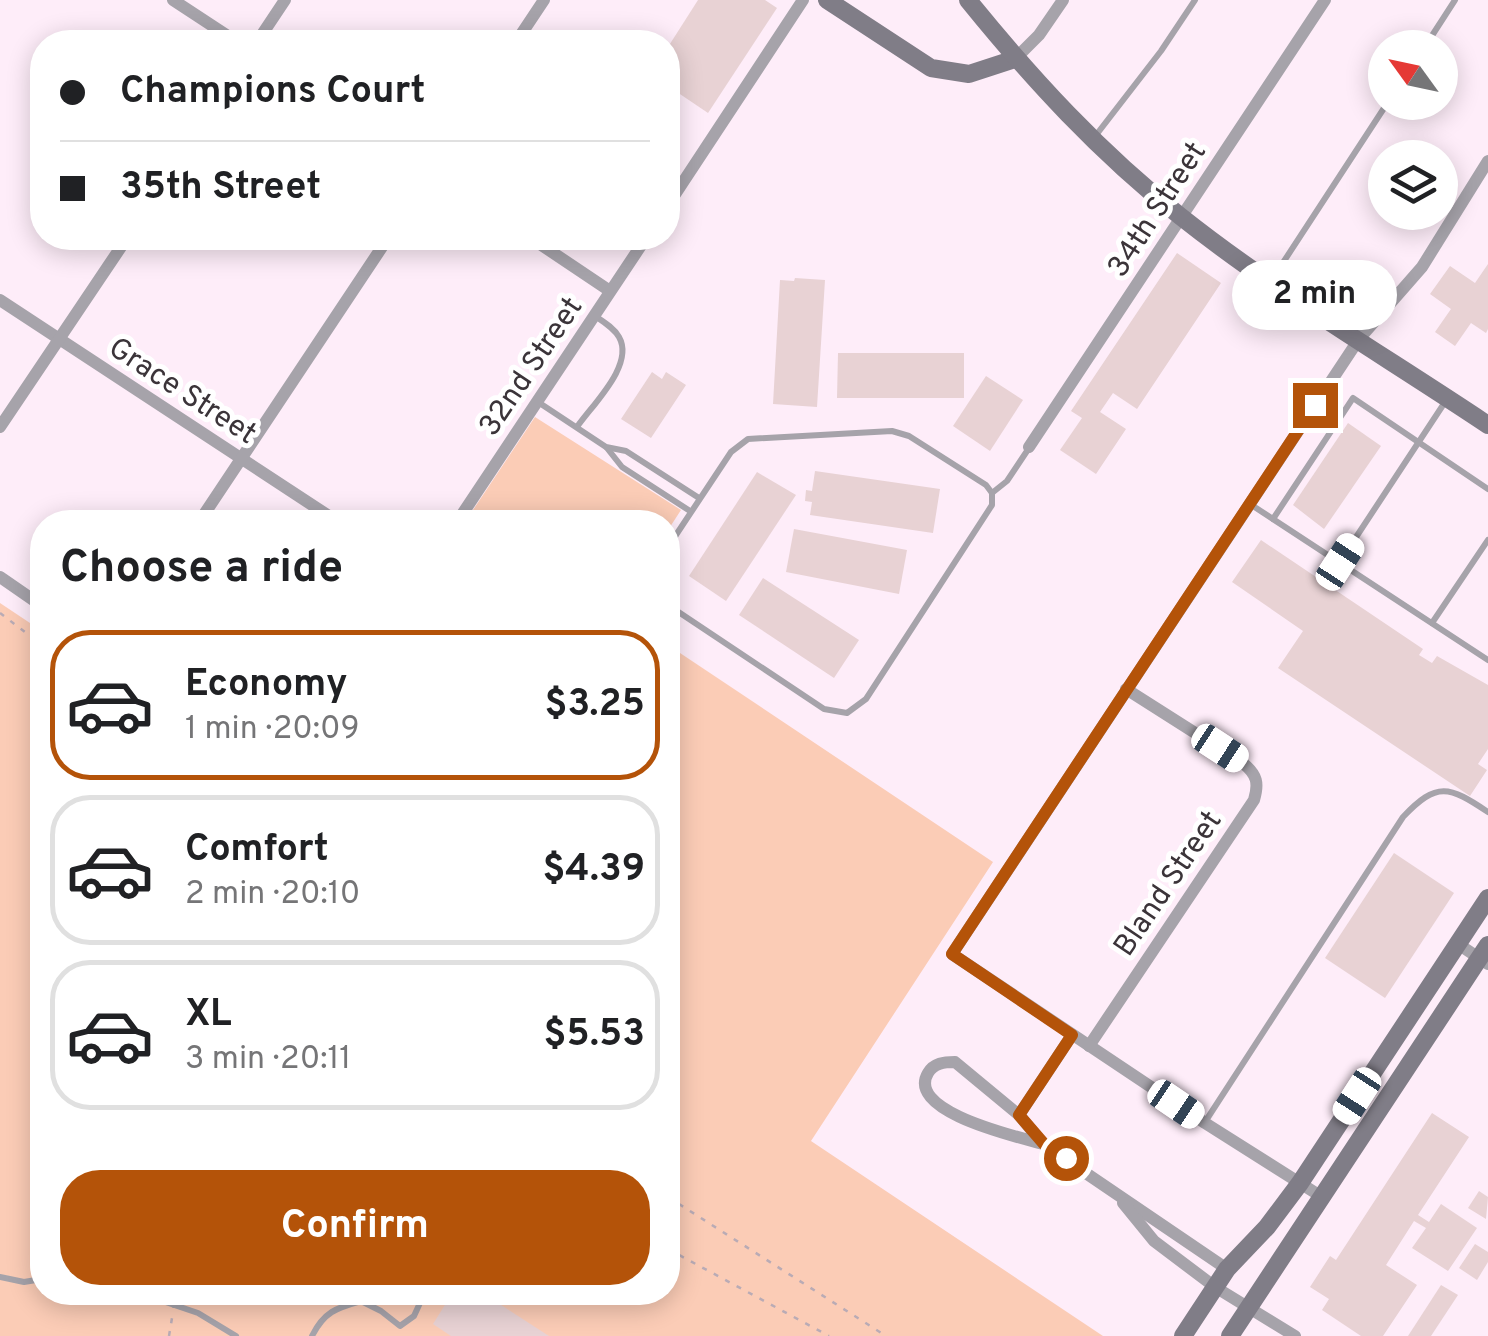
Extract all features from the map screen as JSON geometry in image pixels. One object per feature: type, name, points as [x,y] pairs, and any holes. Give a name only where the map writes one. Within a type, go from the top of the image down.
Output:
[{"type":"main road","points":[[827,0],[931,68],[969,74],[1015,59]]},
{"type":"main road","points":[[968,0],[1015,59],[1092,140],[1180,217],[1270,282],[1488,425]]},
{"type":"main road","points":[[1182,1336],[1227,1269],[1300,1183],[1488,898]]},
{"type":"main road","points":[[1230,1336],[1485,956]]},
{"type":"street","points":[[173,0],[219,30]]},
{"type":"street","points":[[265,30],[285,0]]},
{"type":"street","points":[[524,30],[544,0]]},
{"type":"street","points":[[680,187],[803,0]]},
{"type":"street","points":[[1015,59],[1039,35],[1063,0]]},
{"type":"street","name":"34th Street","points":[[1030,447],[1324,0]]},
{"type":"street","points":[[1322,1197],[952,954],[1359,339],[1422,267],[1488,161]]},
{"type":"street","points":[[0,427],[119,250]]},
{"type":"street","points":[[206,510],[380,250]]},
{"type":"street","points":[[548,250],[610,291]]},
{"type":"street","name":"32nd Street","points":[[465,510],[638,250]]},
{"type":"street","name":"Grace Street","points":[[0,300],[320,510]]},
{"type":"street","points":[[0,577],[30,598]]},
{"type":"street","name":"Bland Street","points":[[1088,1046],[1254,800],[1257,789],[1256,775],[1244,764],[1126,689]]},
{"type":"street","points":[[1458,944],[1485,956]]},
{"type":"street","points":[[1019,1115],[1072,1035]]},
{"type":"street","points":[[1044,1144],[982,1126],[934,1103],[925,1092],[925,1078],[932,1067],[956,1062],[1019,1115],[1044,1144],[1227,1269]]},
{"type":"street","points":[[1115,1193],[1154,1242],[1215,1287],[1296,1336]]},
{"type":"lane","points":[[1092,140],[1195,0]]},
{"type":"lane","points":[[1436,30],[1455,0]]},
{"type":"lane","points":[[1270,282],[1376,120]]},
{"type":"lane","points":[[576,428],[620,367],[624,354],[622,340],[594,315]]},
{"type":"lane","points":[[1272,519],[1353,398],[1488,489]]},
{"type":"lane","points":[[1340,562],[1448,398]]},
{"type":"lane","points":[[537,402],[606,447],[626,452],[699,498]]},
{"type":"lane","points":[[680,528],[731,452],[748,438],[892,430],[910,436],[992,492],[992,505],[866,698],[847,713],[824,709],[680,613]]},
{"type":"lane","points":[[606,447],[622,467],[690,511]]},
{"type":"lane","points":[[992,492],[1007,480],[1030,447]]},
{"type":"lane","points":[[662,493],[670,480]]},
{"type":"lane","points":[[1250,504],[1488,660]]},
{"type":"lane","points":[[1432,623],[1488,540]]},
{"type":"lane","points":[[1204,1123],[1403,817],[1420,799],[1448,790],[1488,812]]},
{"type":"lane","points":[[0,1278],[30,1281]]},
{"type":"lane","points":[[174,1305],[198,1313],[236,1336]]},
{"type":"lane","points":[[312,1336],[332,1309],[349,1305]]},
{"type":"lane","points":[[366,1305],[400,1326],[414,1316],[420,1305]]},
{"type":"path","points":[[0,613],[30,637]]},
{"type":"path","points":[[680,1205],[886,1336]]},
{"type":"path","points":[[680,1255],[829,1336]]},
{"type":"path","points":[[170,1336],[174,1305]]},
{"type":"shaded area","points":[[535,417],[681,510],[680,512],[473,510]]},
{"type":"shaded area","points":[[0,603],[30,623],[30,1305],[680,1305],[680,653],[993,862],[811,1141],[1103,1336],[0,1336]]},
{"type":"building","points":[[698,0],[765,0],[777,8],[708,113],[680,94],[679,30]]},
{"type":"building","points":[[1177,253],[1221,283],[1137,409],[1113,393],[1100,412],[1126,429],[1096,474],[1060,450],[1082,418],[1071,411]]},
{"type":"building","points":[[1488,264],[1488,329],[1486,333],[1471,323],[1455,346],[1435,332],[1451,309],[1430,294],[1450,266],[1475,283]]},
{"type":"building","points":[[780,280],[825,280],[817,407],[773,404]]},
{"type":"building","points":[[838,353],[964,353],[964,398],[837,398]]},
{"type":"building","points":[[652,372],[662,379],[666,372],[686,385],[651,438],[621,419]]},
{"type":"building","points":[[986,376],[1023,400],[990,451],[953,426]]},
{"type":"building","points":[[1348,423],[1381,446],[1324,529],[1293,505]]},
{"type":"building","points":[[815,471],[940,489],[933,533],[810,515],[812,502],[805,501],[806,490],[812,491]]},
{"type":"building","points":[[757,472],[796,495],[726,601],[689,576]]},
{"type":"building","points":[[794,529],[907,550],[899,594],[786,572]]},
{"type":"building","points":[[1261,540],[1423,649],[1419,655],[1432,663],[1437,656],[1488,685],[1488,749],[1478,764],[1487,770],[1470,796],[1278,668],[1303,631],[1232,582]]},
{"type":"building","points":[[763,578],[859,640],[834,678],[739,615]]},
{"type":"building","points":[[1394,853],[1454,893],[1385,998],[1325,958]]},
{"type":"building","points":[[1432,1113],[1469,1137],[1418,1215],[1429,1222],[1441,1204],[1477,1228],[1448,1271],[1412,1248],[1426,1228],[1414,1221],[1386,1265],[1417,1285],[1383,1336],[1361,1336],[1322,1310],[1329,1299],[1310,1287],[1330,1256],[1336,1260]]},
{"type":"building","points":[[1479,1191],[1488,1197],[1486,1219],[1468,1208]]},
{"type":"building","points":[[1475,1244],[1488,1252],[1488,1262],[1477,1280],[1459,1268]]},
{"type":"building","points":[[1441,1285],[1458,1295],[1431,1336],[1408,1336]]},
{"type":"building","points":[[445,1305],[501,1305],[549,1336],[451,1336],[433,1324]]},
{"type":"route","points":[[1066,1158],[1044,1144],[1019,1115],[1072,1035],[952,954],[1315,405]]}]
